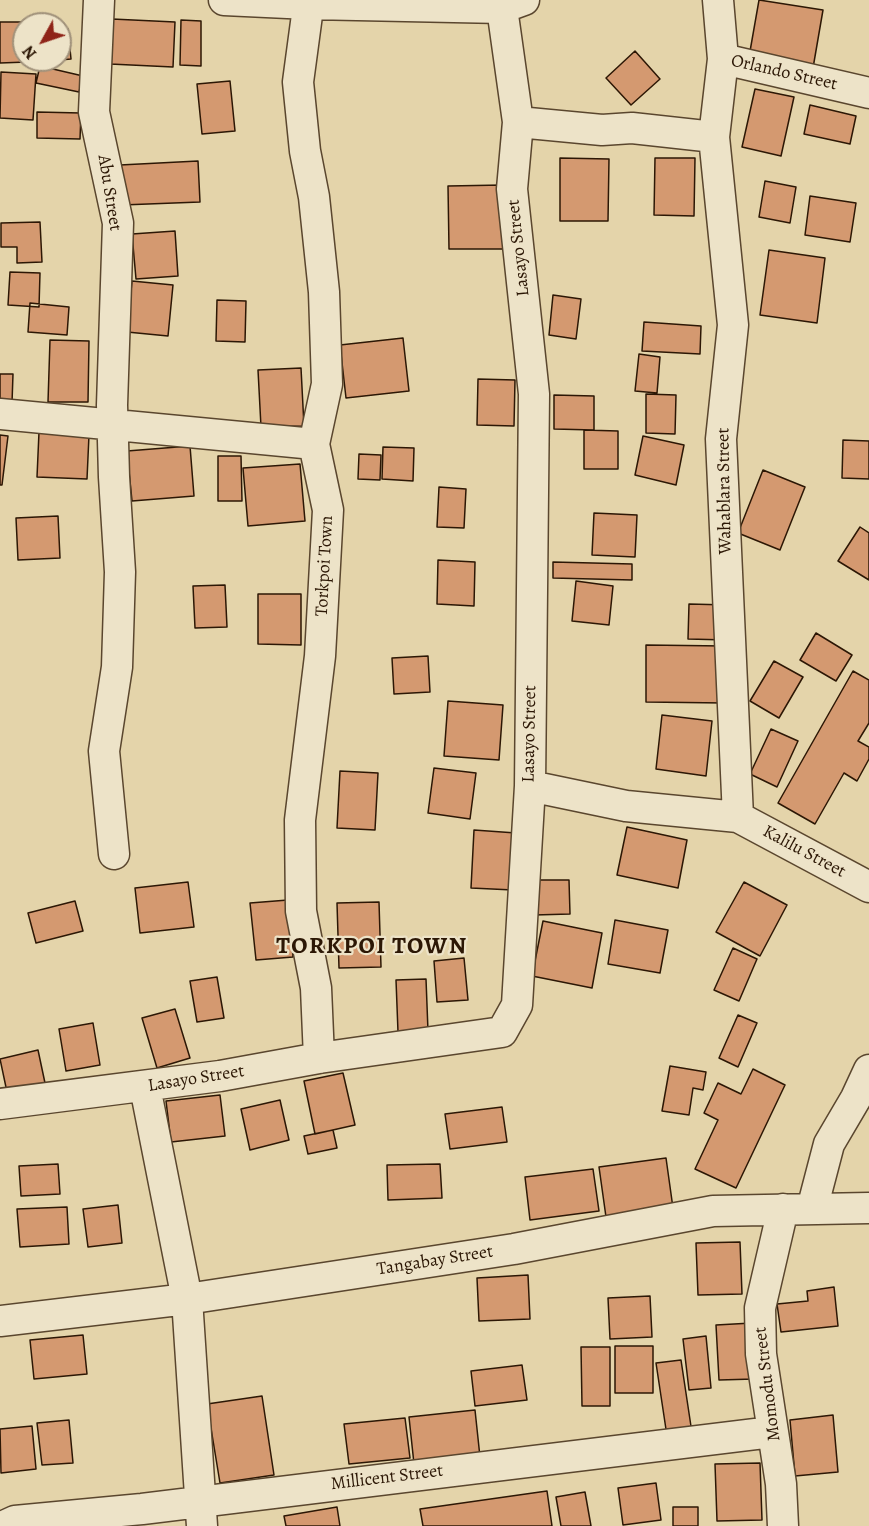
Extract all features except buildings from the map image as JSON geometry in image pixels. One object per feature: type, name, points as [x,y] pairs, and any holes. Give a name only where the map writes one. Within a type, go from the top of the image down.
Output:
[{"type":"street","name":"Abu Street","points":[[99,0],[94,111],[118,223],[113,424],[120,572],[117,668],[104,752],[114,854]]},
{"type":"street","points":[[224,0],[513,4]]},
{"type":"street","name":"Orlando Street","points":[[718,0],[723,59],[869,93]]},
{"type":"street","name":"Torkpoi Town","points":[[309,2],[298,82],[324,292],[327,384],[314,444],[328,510],[320,656],[300,820],[301,911],[316,988],[319,1058]]},
{"type":"street","name":"Lasayo Street","points":[[0,1104],[145,1087],[319,1058],[502,1032],[517,1005],[530,786],[534,394],[512,189],[518,122],[513,4]]},
{"type":"street","name":"Wahablara Street","points":[[723,59],[714,136],[733,325],[721,439],[738,817]]},
{"type":"street","points":[[518,122],[602,130],[632,128],[714,136]]},
{"type":"street","points":[[0,414],[314,444]]},
{"type":"street","points":[[530,786],[626,806],[738,817]]},
{"type":"street","name":"Kalilu Street","points":[[738,817],[869,887]]},
{"type":"street","name":"Momodu Street","points":[[783,1526],[781,1484],[761,1354],[760,1308],[797,1209],[869,1070]]},
{"type":"street","points":[[145,1087],[187,1299],[201,1513]]},
{"type":"street","name":"Tangabay Street","points":[[0,1321],[187,1299],[514,1250],[713,1211],[869,1208]]},
{"type":"street","name":"Millicent Street","points":[[4,1526],[15,1521],[142,1509],[201,1513],[772,1432]]},
{"type":"district","name":"TORKPOI TOWN","points":[[372,947]]}]
